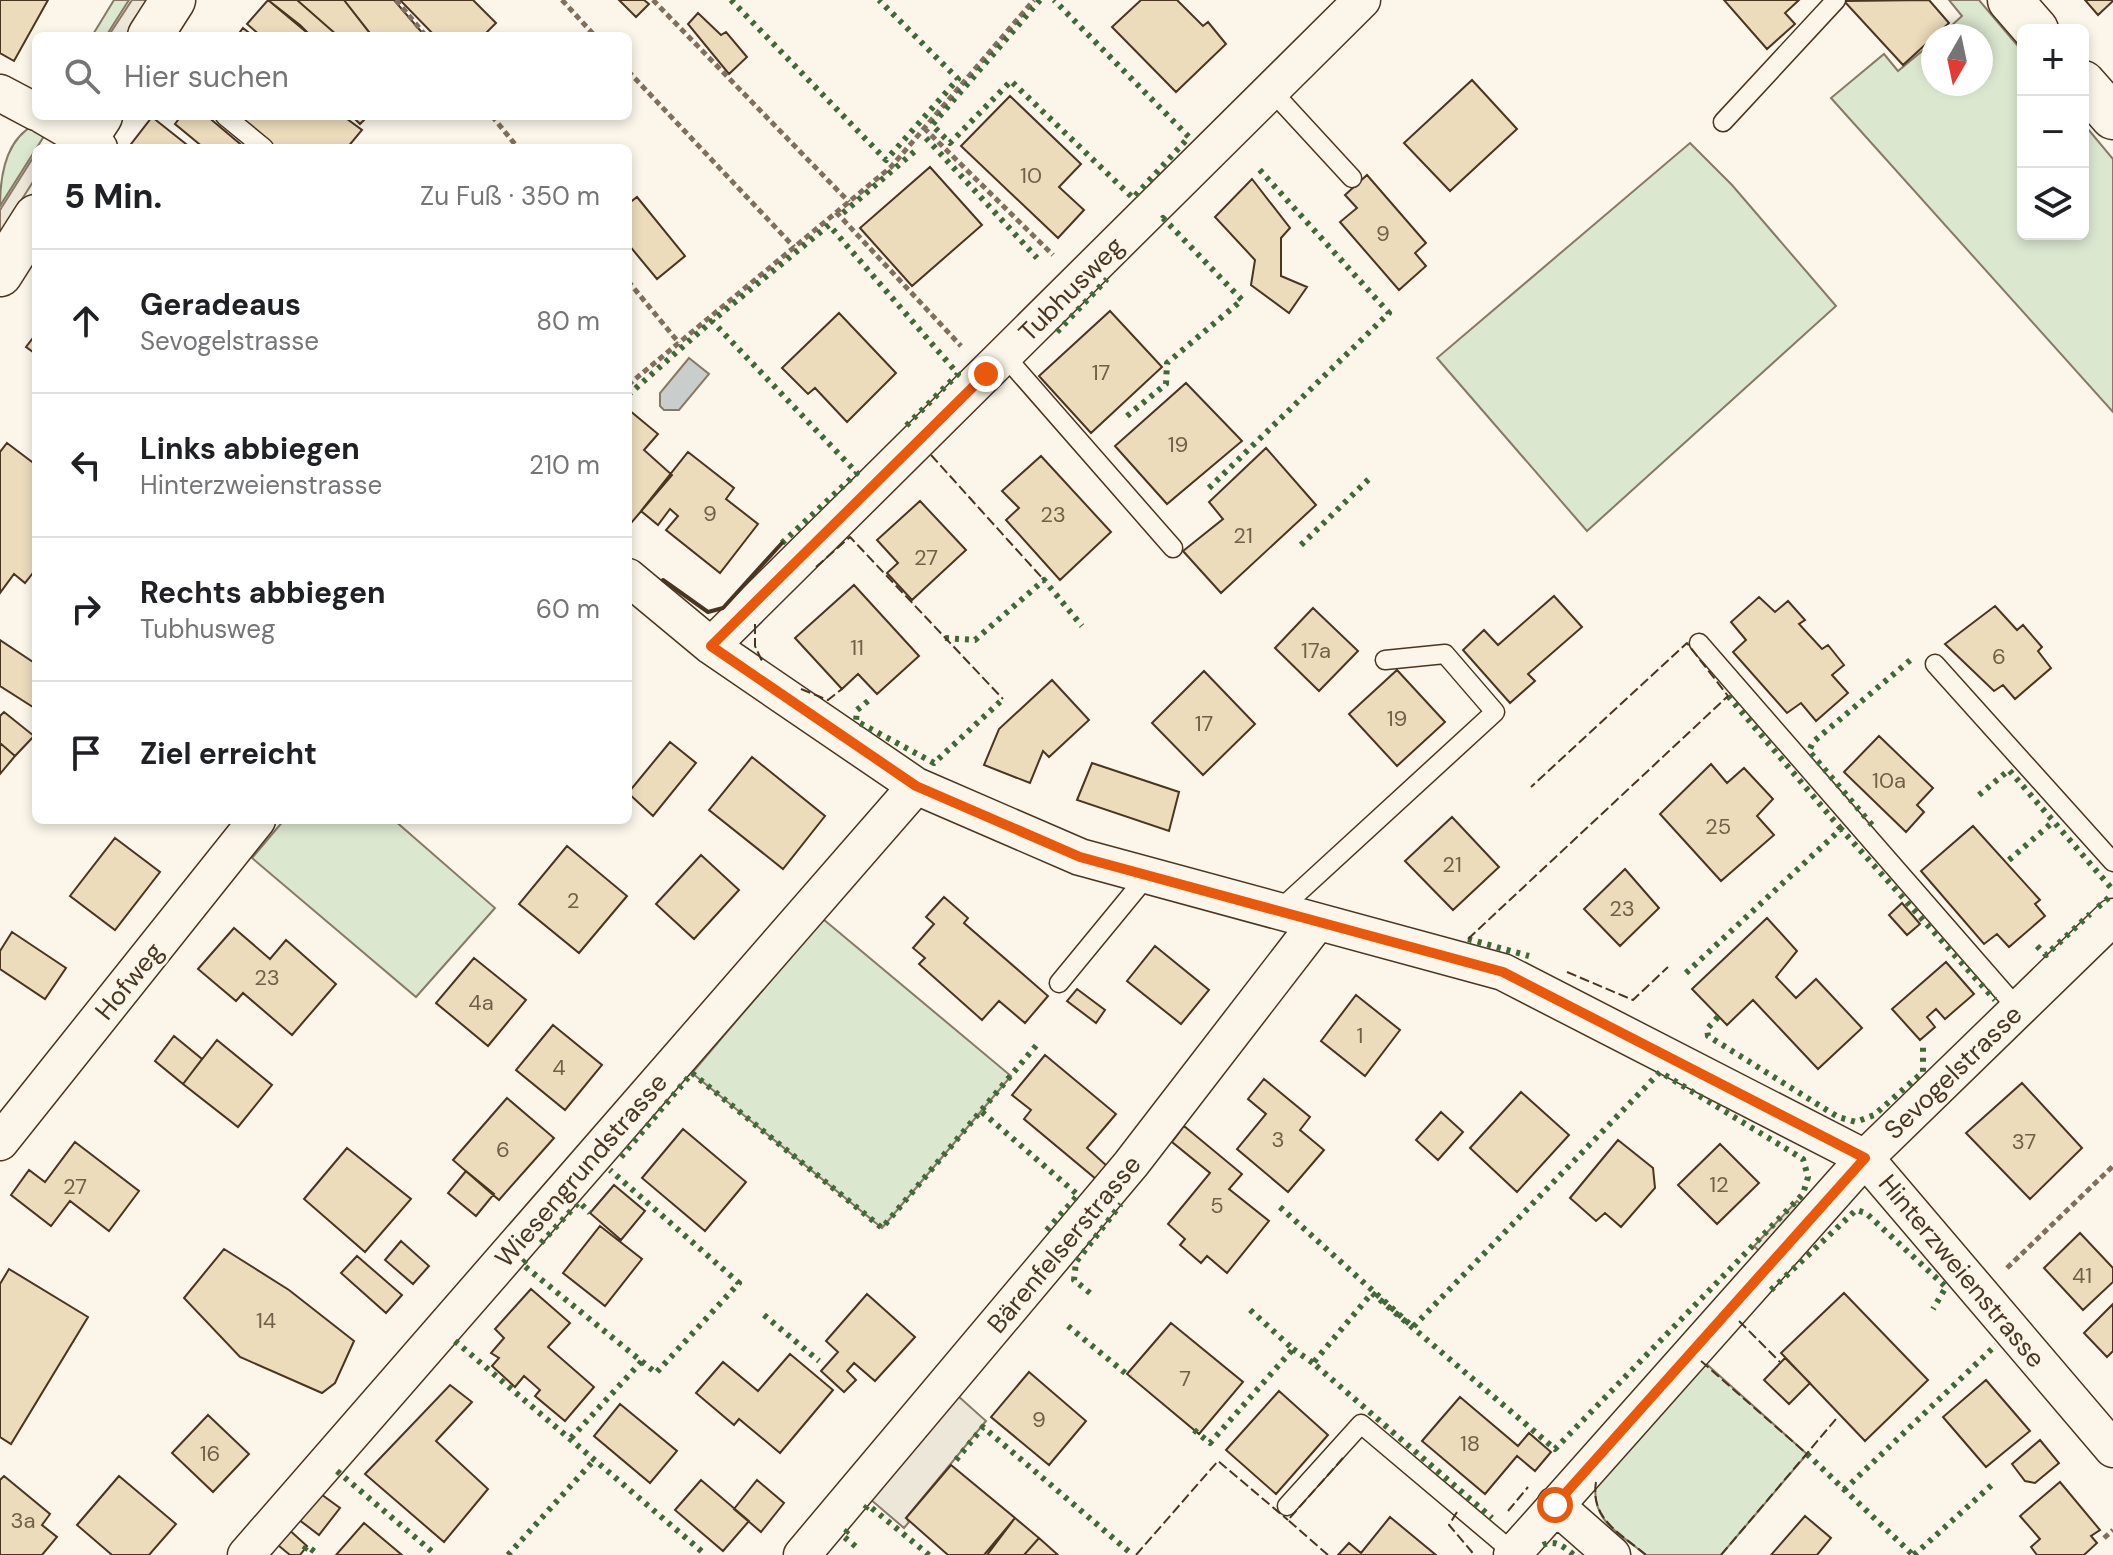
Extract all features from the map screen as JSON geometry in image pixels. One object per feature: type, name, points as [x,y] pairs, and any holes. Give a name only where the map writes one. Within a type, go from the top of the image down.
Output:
[{"type":"street","points":[[153,32],[173,0]]},
{"type":"street","name":"Tubhusweg","points":[[711,646],[1362,0]]},
{"type":"street","points":[[2010,0],[2031,24]]},
{"type":"street","points":[[2089,90],[2113,117]]},
{"type":"street","points":[[0,93],[32,110]]},
{"type":"street","points":[[53,120],[91,137]]},
{"type":"street","points":[[0,274],[32,223]]},
{"type":"street","name":"Hinterzweienstrasse","points":[[632,580],[711,646],[916,786],[1080,857],[1316,924],[1503,972],[1865,1158],[2113,1449]]},
{"type":"street","name":"Wiesengrundstrasse","points":[[246,1555],[916,786]]},
{"type":"street","name":"Hofweg","points":[[0,1142],[254,824]]},
{"type":"street","name":"Sevogelstrasse","points":[[1513,1554],[1865,1158],[2113,917]]},
{"type":"street","name":"Bärenfelserstrasse","points":[[802,1555],[1131,1164],[1316,924]]},
{"type":"street","points":[[1555,1505],[1612,1555]]},
{"type":"lane","points":[[1723,122],[1836,0]]},
{"type":"lane","points":[[1271,90],[1352,178]]},
{"type":"lane","points":[[230,120],[259,144]]},
{"type":"lane","points":[[995,364],[1173,548]]},
{"type":"lane","points":[[1699,643],[2018,1009]]},
{"type":"lane","points":[[1276,913],[1495,712],[1445,654],[1385,660]]},
{"type":"lane","points":[[1935,664],[2113,862]]},
{"type":"lane","points":[[1059,983],[1147,876]]},
{"type":"lane","points":[[1287,1506],[1361,1424],[1513,1554]]},
{"type":"path","points":[[396,0],[423,32]]},
{"type":"path","points":[[562,0],[591,32]]},
{"type":"path","points":[[653,0],[849,202]]},
{"type":"path","points":[[632,382],[891,167],[1034,0]]},
{"type":"path","points":[[632,75],[794,247]]},
{"type":"path","points":[[495,120],[515,144]]},
{"type":"path","points":[[924,128],[1079,281]]},
{"type":"path","points":[[836,212],[995,364]]},
{"type":"path","points":[[632,286],[679,343]]},
{"type":"path","points":[[1981,1293],[2113,1166]]},
{"type":"path","points":[[2104,1538],[2113,1530]]},
{"type":"green space","points":[[114,0],[129,0],[109,32],[94,32]]},
{"type":"green space","points":[[1949,0],[1979,0],[2017,45],[2017,240],[2089,240],[2089,130],[2113,159],[2113,412],[1831,98],[1884,54],[1898,71],[1921,52],[1921,96],[1993,96],[1993,24],[1953,24],[1962,16]]},
{"type":"green space","points":[[34,125],[46,133],[39,144],[32,144],[32,155],[0,206],[6,160],[16,140]]},
{"type":"green space","points":[[1690,143],[1732,185],[1836,306],[1587,531],[1437,358]]},
{"type":"green space","points":[[281,824],[399,824],[495,908],[416,997],[252,858]]},
{"type":"green space","points":[[823,919],[1011,1076],[882,1228],[692,1073]]},
{"type":"green space","points":[[1702,1360],[1807,1454],[1721,1555],[1646,1555],[1616,1532],[1602,1516],[1595,1495],[1596,1481]]},
{"type":"shaded area","points":[[132,0],[150,0],[130,32],[111,32]]},
{"type":"shaded area","points":[[32,159],[32,183],[0,234],[0,210]]},
{"type":"shaded area","points":[[689,358],[709,374],[679,410],[664,410],[660,406],[660,393]]},
{"type":"shaded area","points":[[1797,1201],[1804,1207],[1760,1252],[1754,1246]]},
{"type":"shaded area","points":[[958,1396],[986,1421],[906,1518],[909,1522],[904,1528],[870,1499]]},
{"type":"building","points":[[0,0],[48,0],[14,61],[0,53]]},
{"type":"building","points":[[268,0],[307,32],[256,32],[247,24]]},
{"type":"building","points":[[268,0],[297,0],[333,32],[306,32]]},
{"type":"building","points":[[297,0],[344,0],[369,32],[333,32]]},
{"type":"building","points":[[344,0],[394,0],[422,32],[369,32]]},
{"type":"building","points":[[400,0],[473,0],[496,23],[487,32],[431,32]]},
{"type":"building","points":[[619,0],[644,0],[649,4],[636,17]]},
{"type":"building","points":[[1141,0],[1177,0],[1203,26],[1208,22],[1226,44],[1176,92],[1112,27]]},
{"type":"building","points":[[1724,0],[1799,0],[1785,13],[1795,24],[1767,49]]},
{"type":"building","points":[[1929,0],[1949,23],[1921,24],[1921,49],[1903,65],[1844,1]]},
{"type":"building","points":[[2085,0],[2113,0],[2113,1],[2098,15]]},
{"type":"building","points":[[698,13],[721,35],[726,32],[747,57],[729,74],[688,24]]},
{"type":"building","points":[[1472,80],[1517,129],[1450,191],[1404,143]]},
{"type":"building","points":[[1010,96],[1081,164],[1059,187],[1084,210],[1058,238],[961,146]]},
{"type":"building","points":[[150,120],[156,120],[186,144],[131,144]]},
{"type":"building","points":[[178,120],[212,120],[240,144],[199,144],[175,124]]},
{"type":"building","points":[[242,120],[348,120],[362,130],[350,144],[268,144]]},
{"type":"building","points":[[930,167],[982,225],[912,286],[860,228]]},
{"type":"building","points":[[1367,175],[1426,243],[1415,253],[1426,266],[1399,290],[1340,222],[1357,208],[1345,195]]},
{"type":"building","points":[[1252,179],[1290,228],[1281,238],[1281,276],[1307,287],[1289,313],[1251,285],[1255,260],[1215,217]]},
{"type":"building","points":[[637,197],[685,256],[657,279],[632,249],[632,201]]},
{"type":"building","points":[[1110,311],[1162,367],[1091,433],[1039,376]]},
{"type":"building","points":[[839,313],[896,373],[847,422],[815,388],[808,394],[782,368]]},
{"type":"building","points":[[1186,383],[1242,441],[1167,504],[1115,446]]},
{"type":"building","points":[[632,412],[658,434],[644,450],[672,475],[632,522]]},
{"type":"building","points":[[7,443],[32,462],[32,574],[25,583],[14,574],[0,593],[0,452]]},
{"type":"building","points":[[1266,448],[1316,505],[1221,593],[1183,551],[1223,519],[1209,502]]},
{"type":"building","points":[[688,452],[734,488],[726,499],[758,524],[720,573],[666,530],[678,516],[670,509],[658,525],[641,511]]},
{"type":"building","points":[[1041,456],[1111,532],[1060,580],[1006,520],[1019,508],[1002,491]]},
{"type":"building","points":[[920,501],[966,550],[912,600],[887,573],[898,563],[877,540]]},
{"type":"building","points":[[854,585],[919,656],[877,694],[858,674],[842,689],[795,638]]},
{"type":"building","points":[[1554,596],[1582,627],[1528,674],[1535,681],[1510,703],[1463,650],[1484,630],[1498,645]]},
{"type":"building","points":[[1759,597],[1775,612],[1788,601],[1805,620],[1799,624],[1822,649],[1828,645],[1844,665],[1832,675],[1848,693],[1816,721],[1801,703],[1787,713],[1733,652],[1746,640],[1731,622]]},
{"type":"building","points":[[1995,606],[2017,630],[2023,625],[2042,647],[2038,651],[2051,668],[2015,699],[2003,685],[1994,691],[1945,644]]},
{"type":"building","points":[[1313,608],[1358,651],[1319,691],[1275,648]]},
{"type":"building","points":[[0,640],[32,661],[32,706],[0,686]]},
{"type":"building","points":[[1397,670],[1445,722],[1397,766],[1349,714]]},
{"type":"building","points":[[1204,671],[1255,724],[1203,775],[1152,723]]},
{"type":"building","points":[[1052,680],[1089,720],[1049,757],[1043,751],[1030,783],[984,765],[999,729]]},
{"type":"building","points":[[4,712],[32,734],[15,756],[0,743],[0,716]]},
{"type":"building","points":[[1879,736],[1933,788],[1917,805],[1924,812],[1906,832],[1844,772]]},
{"type":"building","points":[[670,742],[696,763],[653,816],[632,797],[632,788]]},
{"type":"building","points":[[0,743],[15,756],[0,774]]},
{"type":"building","points":[[752,757],[825,816],[783,869],[709,810]]},
{"type":"building","points":[[1092,763],[1179,792],[1169,831],[1077,800]]},
{"type":"building","points":[[1711,764],[1727,783],[1744,768],[1773,799],[1757,816],[1774,835],[1721,881],[1660,814]]},
{"type":"building","points":[[1452,817],[1499,867],[1453,910],[1405,861]]},
{"type":"building","points":[[1973,826],[2040,900],[2035,904],[2045,916],[2009,947],[1997,934],[1984,944],[1921,871]]},
{"type":"building","points":[[115,838],[160,872],[115,930],[70,896]]},
{"type":"building","points":[[567,846],[627,896],[579,953],[519,904]]},
{"type":"building","points":[[701,855],[739,890],[694,939],[656,904]]},
{"type":"building","points":[[1625,869],[1659,908],[1620,946],[1584,909]]},
{"type":"building","points":[[944,897],[968,918],[964,923],[1048,996],[1025,1023],[999,1001],[982,1020],[919,964],[925,958],[913,948],[934,924],[926,917]]},
{"type":"building","points":[[1902,903],[1920,924],[1907,935],[1889,915]]},
{"type":"building","points":[[1767,918],[1797,951],[1776,977],[1796,998],[1816,979],[1862,1028],[1818,1069],[1753,1000],[1727,1025],[1692,989]]},
{"type":"building","points":[[234,928],[270,959],[286,940],[336,984],[292,1035],[243,993],[236,1001],[198,969]]},
{"type":"building","points":[[12,932],[66,968],[45,999],[0,969],[0,951]]},
{"type":"building","points":[[1155,946],[1209,990],[1181,1024],[1127,981]]},
{"type":"building","points":[[474,958],[526,1000],[488,1046],[436,1003]]},
{"type":"building","points":[[1946,962],[1974,994],[1945,1019],[1936,1009],[1927,1017],[1935,1027],[1920,1040],[1892,1009]]},
{"type":"building","points":[[1077,989],[1105,1010],[1096,1023],[1067,1001]]},
{"type":"building","points":[[1356,995],[1400,1030],[1365,1076],[1321,1041]]},
{"type":"building","points":[[553,1025],[602,1065],[565,1110],[516,1070]]},
{"type":"building","points":[[174,1036],[202,1059],[183,1084],[155,1061]]},
{"type":"building","points":[[217,1040],[272,1085],[238,1127],[183,1084]]},
{"type":"building","points":[[1045,1055],[1116,1114],[1087,1148],[1107,1166],[1096,1179],[1024,1119],[1031,1110],[1012,1095]]},
{"type":"building","points":[[1264,1079],[1310,1117],[1300,1130],[1324,1150],[1288,1192],[1237,1149],[1266,1114],[1248,1099]]},
{"type":"building","points":[[2022,1083],[2082,1148],[2030,1199],[1966,1133]]},
{"type":"building","points":[[1521,1092],[1569,1135],[1517,1192],[1470,1148]]},
{"type":"building","points":[[507,1098],[554,1138],[499,1200],[453,1160]]},
{"type":"building","points":[[1441,1112],[1463,1132],[1438,1160],[1416,1140]]},
{"type":"building","points":[[1184,1126],[1242,1174],[1229,1189],[1269,1221],[1227,1273],[1207,1256],[1201,1263],[1180,1245],[1185,1239],[1168,1224],[1210,1173],[1172,1142]]},
{"type":"building","points":[[683,1129],[746,1182],[705,1231],[642,1178]]},
{"type":"building","points":[[1618,1140],[1653,1168],[1655,1188],[1621,1227],[1605,1213],[1596,1221],[1570,1198]]},
{"type":"building","points":[[75,1142],[139,1191],[109,1231],[70,1201],[51,1226],[11,1195],[29,1170],[45,1182]]},
{"type":"building","points":[[1720,1144],[1759,1183],[1717,1224],[1678,1185]]},
{"type":"building","points":[[347,1148],[411,1199],[365,1252],[304,1199]]},
{"type":"building","points":[[466,1171],[494,1194],[476,1216],[448,1193]]},
{"type":"building","points":[[614,1185],[645,1211],[621,1240],[590,1213]]},
{"type":"building","points":[[600,1226],[642,1259],[605,1306],[563,1273]]},
{"type":"building","points":[[2080,1233],[2113,1268],[2113,1282],[2083,1310],[2044,1268]]},
{"type":"building","points":[[401,1241],[429,1266],[413,1284],[385,1260]]},
{"type":"building","points":[[224,1249],[289,1290],[354,1341],[335,1383],[322,1393],[240,1357],[184,1298]]},
{"type":"building","points":[[357,1256],[402,1295],[386,1313],[341,1273]]},
{"type":"building","points":[[9,1269],[88,1317],[11,1444],[0,1437],[0,1284]]},
{"type":"building","points":[[531,1289],[570,1323],[548,1347],[594,1387],[565,1421],[535,1396],[540,1390],[524,1376],[515,1387],[492,1366],[499,1358],[491,1353],[504,1338],[495,1329]]},
{"type":"building","points":[[1844,1293],[1928,1380],[1865,1441],[1781,1353]]},
{"type":"building","points":[[867,1294],[915,1337],[875,1381],[854,1363],[847,1371],[856,1380],[844,1392],[821,1371],[838,1352],[826,1341]]},
{"type":"building","points":[[2113,1304],[2113,1351],[2107,1357],[2084,1333]]},
{"type":"building","points":[[1171,1323],[1243,1382],[1199,1434],[1127,1374]]},
{"type":"building","points":[[790,1354],[833,1390],[780,1453],[739,1419],[734,1425],[696,1393],[723,1362],[758,1391]]},
{"type":"building","points":[[1785,1358],[1810,1383],[1789,1404],[1764,1380]]},
{"type":"building","points":[[1029,1372],[1086,1421],[1049,1465],[991,1417]]},
{"type":"building","points":[[1986,1380],[2030,1431],[1986,1467],[1943,1417]]},
{"type":"building","points":[[450,1385],[472,1402],[436,1441],[488,1489],[444,1542],[365,1474]]},
{"type":"building","points":[[1279,1391],[1328,1435],[1276,1494],[1226,1450]]},
{"type":"building","points":[[1460,1397],[1518,1446],[1529,1433],[1551,1452],[1535,1471],[1517,1456],[1485,1494],[1422,1441]]},
{"type":"building","points":[[620,1404],[677,1451],[650,1483],[594,1436]]},
{"type":"building","points":[[208,1415],[249,1454],[213,1492],[172,1453]]},
{"type":"building","points":[[2040,1440],[2059,1463],[2035,1483],[2025,1481],[2012,1464]]},
{"type":"building","points":[[951,1465],[1015,1518],[984,1555],[948,1555],[906,1518]]},
{"type":"building","points":[[4,1476],[50,1514],[42,1525],[57,1537],[42,1555],[0,1555],[0,1480]]},
{"type":"building","points":[[119,1476],[176,1524],[149,1555],[112,1555],[77,1525]]},
{"type":"building","points":[[701,1480],[749,1521],[723,1551],[675,1510]]},
{"type":"building","points":[[757,1480],[784,1503],[761,1532],[734,1509]]},
{"type":"building","points":[[2060,1482],[2100,1530],[2091,1536],[2097,1543],[2084,1555],[2037,1555],[2031,1547],[2040,1539],[2020,1516]]},
{"type":"building","points":[[314,1489],[340,1508],[319,1535],[294,1516]]},
{"type":"building","points":[[1805,1516],[1831,1538],[1817,1555],[1771,1555]]},
{"type":"building","points":[[1390,1517],[1436,1555],[1338,1555],[1349,1543],[1361,1553]]},
{"type":"building","points":[[1015,1518],[1039,1538],[1024,1555],[987,1555]]},
{"type":"building","points":[[364,1523],[402,1555],[336,1555]]},
{"type":"building","points":[[286,1527],[307,1546],[300,1555],[290,1555],[273,1541]]},
{"type":"building","points":[[1039,1538],[1058,1555],[1024,1555]]},
{"type":"hedge","points":[[731,0],[886,160],[958,79],[879,0]]},
{"type":"hedge","points":[[1040,0],[932,125],[950,143],[1011,81],[1133,198],[1189,137],[1054,0]]},
{"type":"hedge","points":[[926,138],[1037,258]]},
{"type":"hedge","points":[[843,213],[915,151]]},
{"type":"hedge","points":[[1209,488],[1389,313],[1258,168]]},
{"type":"hedge","points":[[1127,416],[1166,384],[1167,363],[1242,300],[1163,218],[1161,221]]},
{"type":"hedge","points":[[782,543],[857,473],[712,321],[829,225],[958,374],[906,426]]},
{"type":"hedge","points":[[1057,332],[1107,279]]},
{"type":"hedge","points":[[632,391],[712,321]]},
{"type":"hedge","points":[[1301,545],[1372,476]]},
{"type":"hedge","points":[[945,638],[975,640],[1044,580],[1082,626]]},
{"type":"hedge","points":[[1872,825],[1809,751],[1813,742],[1914,657]]},
{"type":"hedge","points":[[1728,696],[1841,829]]},
{"type":"hedge","points":[[868,701],[857,710],[856,721],[934,763],[1003,699]]},
{"type":"hedge","points":[[1979,795],[2009,770],[2113,890]]},
{"type":"hedge","points":[[2009,860],[2054,821]]},
{"type":"hedge","points":[[1686,973],[1841,829],[1995,1000]]},
{"type":"hedge","points":[[2098,907],[2113,894]]},
{"type":"hedge","points":[[2037,946],[2046,955],[2090,914]]},
{"type":"hedge","points":[[1468,939],[1529,956]]},
{"type":"hedge","points":[[1718,1017],[1707,1029],[1708,1036],[1838,1117],[1856,1122],[1874,1115],[1923,1072],[1923,1047]]},
{"type":"hedge","points":[[621,1157],[692,1073],[882,1228],[1040,1041]]},
{"type":"hedge","points":[[1280,1207],[1413,1327],[1660,1072],[1803,1159],[1808,1177],[1803,1194],[1555,1449],[1372,1293],[1313,1363],[1492,1518]]},
{"type":"hedge","points":[[982,1112],[1078,1195],[1045,1232]]},
{"type":"hedge","points":[[526,1260],[522,1264],[656,1373],[739,1283],[610,1170]]},
{"type":"hedge","points":[[541,1243],[579,1202],[590,1213]]},
{"type":"hedge","points":[[1090,1293],[1074,1280],[1076,1262],[1121,1204]]},
{"type":"hedge","points":[[1771,1290],[1856,1210],[1866,1213],[1946,1287],[1933,1309]]},
{"type":"hedge","points":[[1194,1430],[1210,1443],[1293,1349],[1247,1307]]},
{"type":"hedge","points":[[764,1315],[819,1361]]},
{"type":"hedge","points":[[1068,1326],[1130,1377]]},
{"type":"hedge","points":[[455,1341],[706,1555]]},
{"type":"hedge","points":[[1844,1490],[1996,1345]]},
{"type":"hedge","points":[[1293,1349],[1313,1363]]},
{"type":"hedge","points":[[571,1438],[642,1361]]},
{"type":"hedge","points":[[956,1460],[983,1427],[1133,1555]]},
{"type":"hedge","points":[[1807,1454],[1913,1555]]},
{"type":"hedge","points":[[508,1555],[595,1459]]},
{"type":"hedge","points":[[337,1471],[436,1555]]},
{"type":"hedge","points":[[1914,1555],[1995,1482]]},
{"type":"hedge","points":[[865,1509],[868,1505],[929,1555]]},
{"type":"hedge","points":[[848,1530],[843,1536],[860,1550]]},
{"type":"hedge","points":[[1543,1545],[1555,1543],[1574,1555]]},
{"type":"hedge","points":[[304,1550],[307,1546],[319,1555]]},
{"type":"fence","points":[[931,455],[1044,580]]},
{"type":"fence","points":[[816,567],[850,537],[1003,699]]},
{"type":"fence","points":[[755,624],[755,646],[762,661]]},
{"type":"fence","points":[[1468,939],[1728,696],[1687,643],[1531,787]]},
{"type":"fence","points":[[801,689],[828,700],[842,689]]},
{"type":"fence","points":[[1567,972],[1633,1000],[1668,967]]},
{"type":"fence","points":[[1739,1321],[1780,1362]]},
{"type":"fence","points":[[1701,1361],[1807,1454]]},
{"type":"fence","points":[[1721,1555],[1836,1419]]},
{"type":"fence","points":[[1328,1555],[1288,1520],[1343,1458]]},
{"type":"fence","points":[[1136,1555],[1218,1461],[1288,1520]]},
{"type":"fence","points":[[1596,1482],[1595,1495],[1602,1516],[1646,1555]]},
{"type":"fence","points":[[1508,1511],[1528,1487]]},
{"type":"fence","points":[[1457,1512],[1449,1525],[1472,1552],[1469,1555]]},
{"type":"wall","points":[[663,580],[708,612],[723,608],[782,543]]},
{"type":"route","points":[[986,374],[711,646],[916,786],[1080,857],[1316,924],[1503,972],[1865,1158],[1555,1505]]}]
